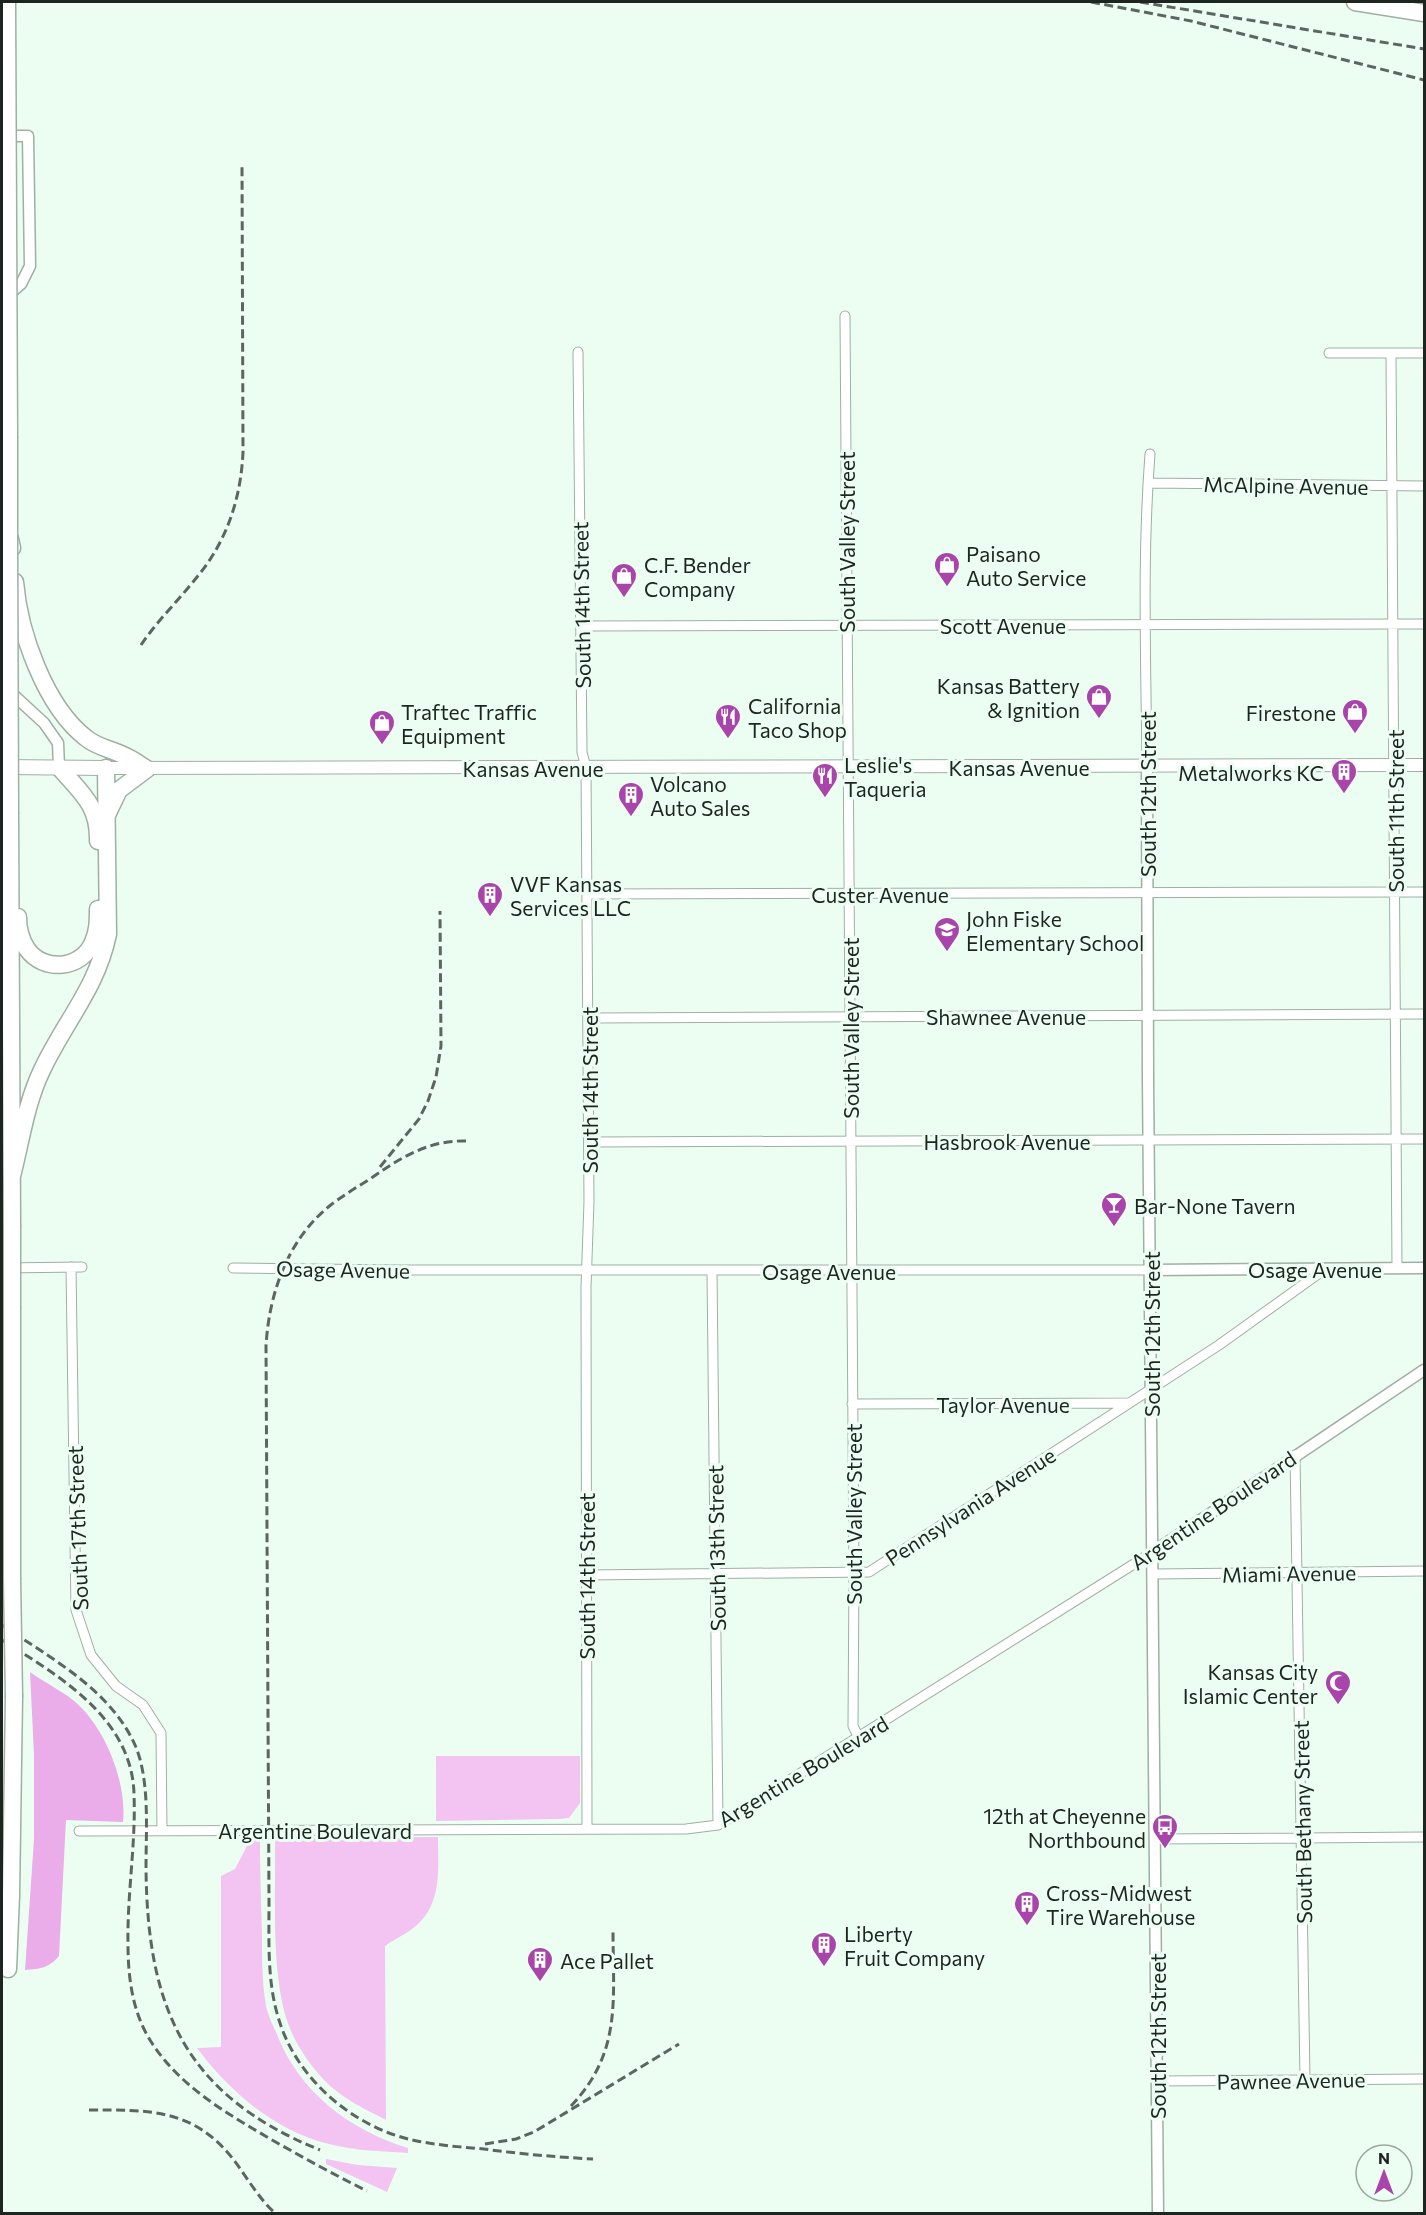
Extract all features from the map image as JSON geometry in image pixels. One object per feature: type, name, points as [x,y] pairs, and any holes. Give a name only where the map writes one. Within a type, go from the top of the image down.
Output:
[{"type":"highway","points":[[7,2],[14,1697],[8,1969]]},
{"type":"highway","points":[[1355,2],[1425,13]]},
{"type":"highway","points":[[9,535],[14,553],[17,601],[35,661],[57,706],[85,737],[102,748],[124,755],[147,769],[118,790],[107,814]]},
{"type":"highway","points":[[10,888],[17,908],[21,937],[26,949],[35,958],[54,965],[66,965],[87,952],[98,927],[98,830],[89,800],[59,768]]},
{"type":"highway","points":[[12,1176],[36,1082],[92,984],[104,954],[108,934],[106,768]]},
{"type":"main road","name":"Kansas Avenue","points":[[2,767],[147,769],[1425,765]]},
{"type":"street","points":[[2,136],[28,136],[30,266],[21,284],[7,295],[6,687],[44,723],[58,742],[59,768]]},
{"type":"street","name":"South Valley Street","points":[[845,316],[854,1573],[853,1726],[859,1738]]},
{"type":"street","name":"South 14th Street","points":[[578,352],[582,752],[586,768],[589,1142],[586,1269],[587,1828]]},
{"type":"street","points":[[1329,353],[1425,353]]},
{"type":"street","name":"South 11th Street","points":[[1391,353],[1397,1268]]},
{"type":"street","name":"South 12th Street","points":[[1150,454],[1146,625],[1147,894],[1158,2214]]},
{"type":"street","name":"McAlpine Avenue","points":[[1148,483],[1425,486]]},
{"type":"street","name":"Scott Avenue","points":[[582,626],[1425,624]]},
{"type":"street","name":"Custer Avenue","points":[[587,894],[1425,892]]},
{"type":"street","name":"Shawnee Avenue","points":[[588,1018],[1425,1014]]},
{"type":"street","name":"Hasbrook Avenue","points":[[589,1142],[1149,1142],[1425,1139]]},
{"type":"street","name":"South 17th Street","points":[[71,1267],[76,1610],[92,1655],[116,1686],[143,1705],[161,1733],[162,1831]]},
{"type":"street","points":[[2,1268],[82,1267]]},
{"type":"street","name":"Osage Avenue","points":[[233,1268],[851,1271],[1425,1268]]},
{"type":"street","points":[[1151,1390],[1220,1345],[1325,1269]]},
{"type":"street","name":"South 13th Street","points":[[712,1271],[718,1825]]},
{"type":"street","name":"Argentine Boulevard","points":[[79,1831],[686,1829],[718,1825],[1153,1552],[1425,1370]]},
{"type":"street","name":"Taylor Avenue","points":[[852,1404],[1128,1403],[1151,1390]]},
{"type":"street","name":"Pennsylvania Avenue","points":[[586,1575],[869,1572],[1128,1403]]},
{"type":"street","name":"South Bethany Street","points":[[1295,1455],[1305,2080]]},
{"type":"street","name":"Miami Avenue","points":[[1153,1574],[1425,1571]]},
{"type":"street","points":[[1155,1839],[1425,1838]]},
{"type":"street","name":"Pawnee Avenue","points":[[1157,2081],[1425,2079]]},
{"type":"shaded area","points":[[30,1672],[73,1700],[95,1724],[112,1756],[117,1773],[123,1806],[123,1822],[66,1820],[59,1956],[44,1967],[25,1970],[34,1839],[34,1755]]},
{"type":"shaded area","points":[[436,1756],[580,1756],[580,1803],[569,1818],[436,1821]]},
{"type":"shaded area","points":[[438,1837],[437,1882],[432,1903],[416,1926],[385,1946],[386,2120],[346,2098],[324,2080],[304,2054],[289,2026],[283,2006],[276,1959],[275,1838]]},
{"type":"shaded area","points":[[260,1838],[262,1961],[266,2006],[286,2053],[312,2090],[328,2105],[366,2131],[408,2148],[408,2153],[329,2144],[290,2129],[272,2119],[239,2094],[197,2048],[221,2047],[221,1876],[235,1869],[249,1842]]},
{"type":"shaded area","points":[[326,2159],[358,2165],[397,2168],[387,2192],[326,2164]]},
{"type":"railway","points":[[1091,2],[1191,21],[1424,80]]},
{"type":"railway","points":[[1140,2],[1424,49]]},
{"type":"railway","points":[[141,645],[217,549],[231,518],[239,486],[243,452],[242,165]]},
{"type":"railway","points":[[380,1167],[419,1119],[436,1077],[441,1046],[440,911]]},
{"type":"railway","points":[[466,1141],[452,1141],[415,1152],[392,1164],[332,1204],[304,1233],[293,1250],[271,1306],[266,1346],[269,1947],[272,1991],[287,2042],[299,2062],[330,2097],[368,2124],[412,2140],[430,2143],[593,2159]]},
{"type":"railway","points":[[2,1625],[59,1663],[95,1691],[124,1725],[135,1745],[140,1758],[145,1789],[148,1917],[154,1963],[166,2004],[182,2040],[205,2073],[236,2102],[274,2128],[320,2150]]},
{"type":"railway","points":[[2,1640],[46,1669],[89,1702],[121,1743],[130,1767],[134,1794],[134,1832],[128,1956],[135,2005],[150,2040],[161,2056],[202,2096],[279,2144],[367,2191]]},
{"type":"railway","points":[[571,2106],[599,2066],[607,2045],[613,2002],[613,1931]]},
{"type":"railway","points":[[485,2144],[516,2139],[534,2132],[679,2044]]},
{"type":"railway","points":[[89,2110],[131,2110],[168,2115],[202,2130],[218,2142],[233,2159],[258,2194],[276,2214]]},
{"type":"place","name":"Paisano Auto Service","points":[[947,588]]},
{"type":"place","name":"C.F. Bender Company","points":[[624,599]]},
{"type":"place","name":"Kansas Battery & Ignition","points":[[1099,720]]},
{"type":"place","name":"Firestone","points":[[1355,735]]},
{"type":"place","name":"California Taco Shop","points":[[728,740]]},
{"type":"place","name":"Traftec Traffic Equipment","points":[[382,746]]},
{"type":"place","name":"Metalworks KC","points":[[1344,795]]},
{"type":"place","name":"Leslie's Taqueria","points":[[825,799]]},
{"type":"place","name":"Volcano Auto Sales","points":[[631,818]]},
{"type":"place","name":"VVF Kansas Services LLC","points":[[490,918]]},
{"type":"place","name":"John Fiske Elementary School","points":[[947,953]]},
{"type":"place","name":"Bar-None Tavern","points":[[1114,1228]]},
{"type":"place","name":"Kansas City Islamic Center","points":[[1338,1706]]},
{"type":"place","name":"12th at Cheyenne Northbound","points":[[1165,1850]]},
{"type":"place","name":"Cross-Midwest Tire Warehouse","points":[[1027,1927]]},
{"type":"place","name":"Liberty Fruit Company","points":[[824,1968]]},
{"type":"place","name":"Ace Pallet","points":[[540,1983]]}]
